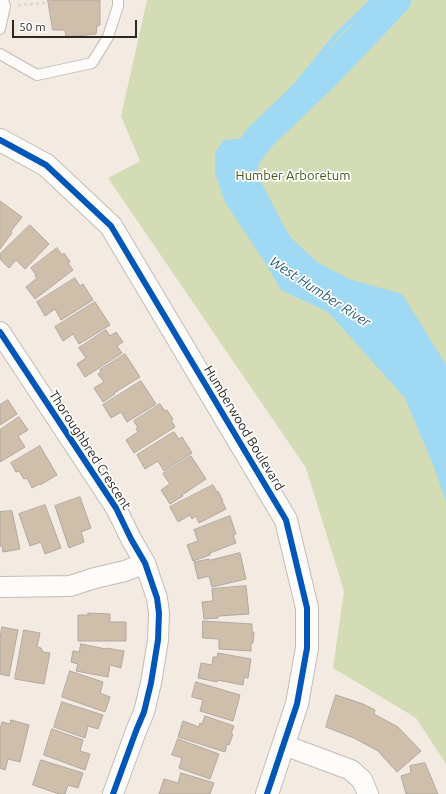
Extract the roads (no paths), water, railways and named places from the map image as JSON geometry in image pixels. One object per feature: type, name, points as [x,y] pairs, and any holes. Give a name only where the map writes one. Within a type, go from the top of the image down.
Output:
[{"type":"street","name":"Humberwood Boulevard","points":[[0,140],[46,165],[111,226],[286,520],[307,608],[307,648],[297,704],[267,794]]},
{"type":"street","name":"Thoroughbred Crescent","points":[[0,332],[116,508],[144,563],[157,598],[159,613],[158,640],[151,683],[144,712],[113,794]]},
{"type":"street","points":[[0,587],[70,586],[95,578],[125,572],[144,563]]},
{"type":"street","points":[[284,745],[351,770],[362,780],[368,794]]},
{"type":"lane","points":[[0,54],[37,75],[92,63],[108,37],[118,6],[118,0]]},
{"type":"lane","points":[[0,29],[4,3]]},
{"type":"water","points":[[253,138],[253,167],[290,237],[317,262],[349,279],[402,294],[445,363],[446,502],[434,467],[405,398],[328,312],[281,290],[225,202],[215,173],[215,153],[224,140]]},
{"type":"waterway","points":[[253,138],[335,37],[373,0]]},
{"type":"waterway","name":"West Humber River","points":[[242,184],[244,159],[260,137],[326,74],[396,0]]},
{"type":"park label","name":"Humber Arboretum","points":[[293,176]]}]
